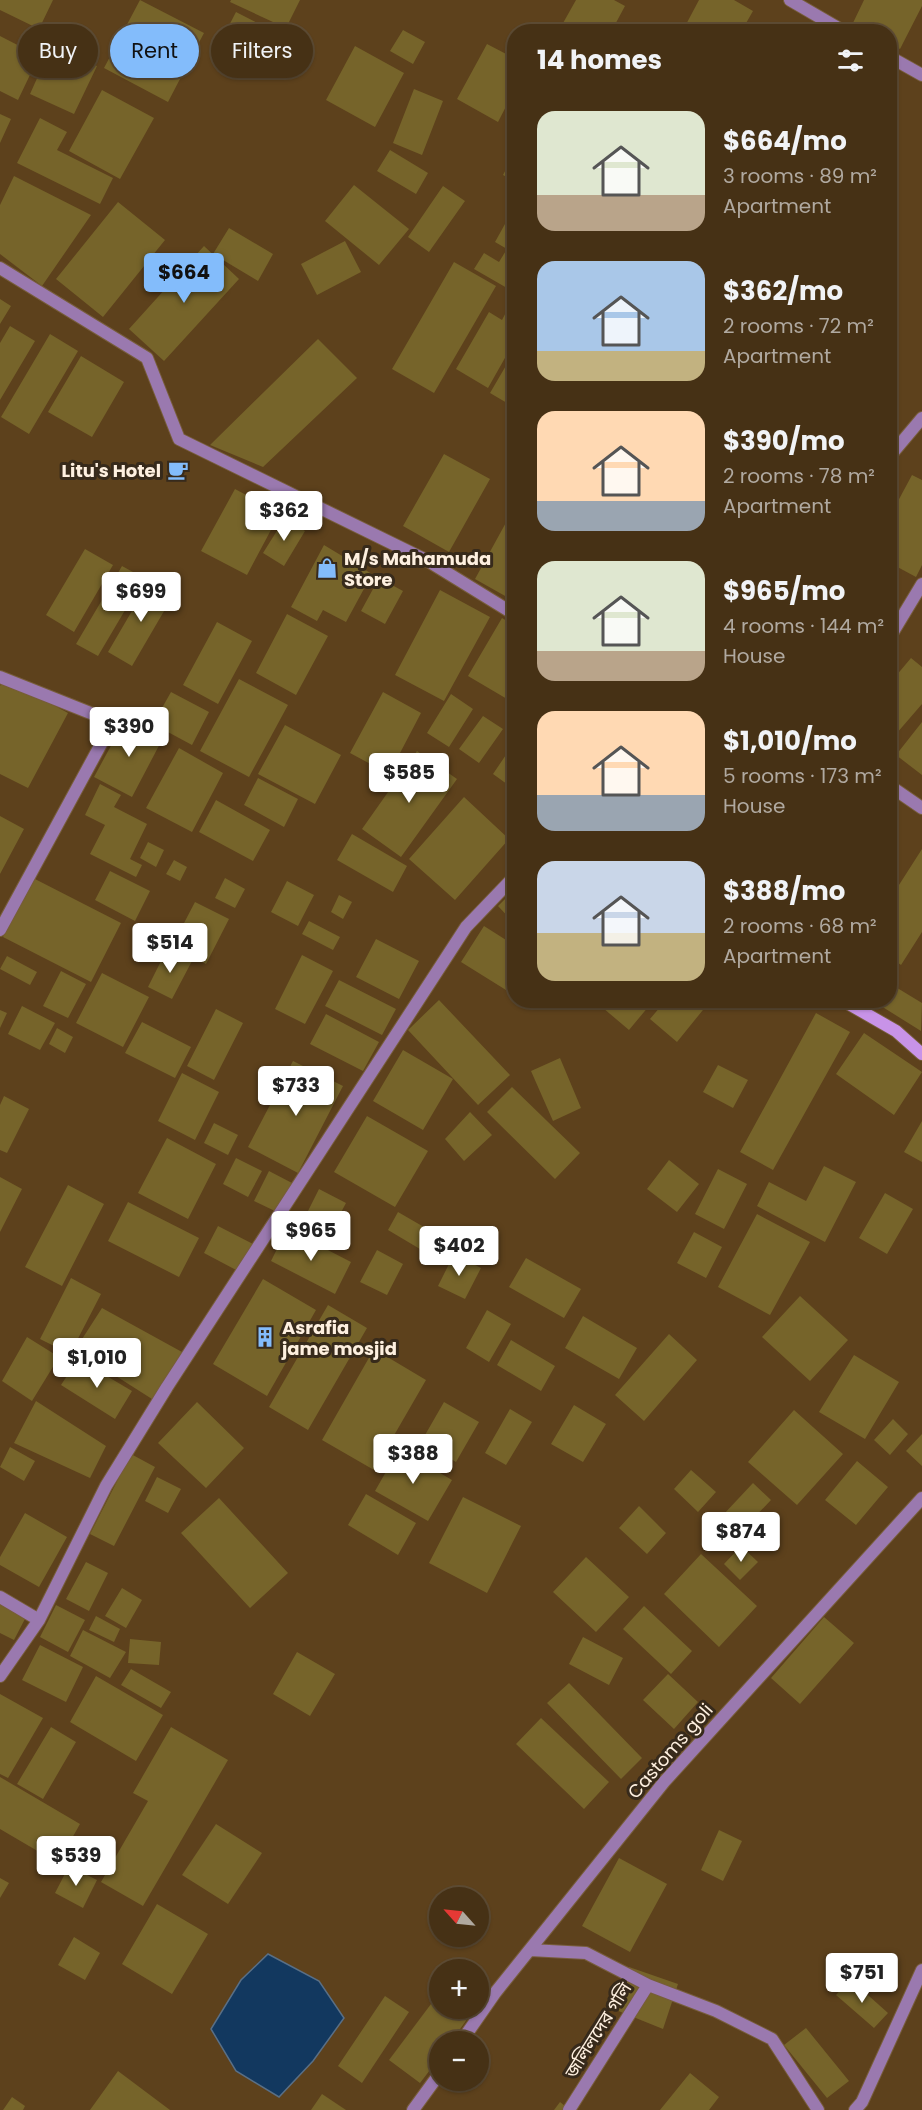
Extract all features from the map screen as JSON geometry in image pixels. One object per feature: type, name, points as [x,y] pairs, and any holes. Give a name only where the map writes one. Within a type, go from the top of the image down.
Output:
[{"type":"street","points":[[790,0],[831,24]]},
{"type":"street","points":[[897,61],[922,75]]},
{"type":"street","points":[[0,268],[147,358],[179,439],[428,561],[507,610]]},
{"type":"street","points":[[897,448],[922,418]]},
{"type":"street","points":[[897,625],[922,584]]},
{"type":"street","points":[[0,677],[113,722],[0,930]]},
{"type":"street","points":[[897,791],[922,808]]},
{"type":"street","points":[[0,1676],[39,1620],[106,1486],[167,1388],[466,927],[507,884]]},
{"type":"street","points":[[856,1008],[896,1031],[922,1054]]},
{"type":"street","name":"Castoms goli","points":[[469,2031],[530,1950],[664,1782],[922,1498]]},
{"type":"street","points":[[0,1598],[39,1620]]},
{"type":"street","name":"জলিলদের গলি","points":[[530,1950],[586,1953],[648,1985],[569,2110]]},
{"type":"street","points":[[855,2110],[862,2102],[922,1970]]},
{"type":"street","points":[[648,1985],[716,2012],[772,2039],[818,2110]]},
{"type":"street","points":[[413,2110],[429,2088]]},
{"type":"water","points":[[268,1954],[319,1981],[344,2018],[313,2061],[279,2097],[236,2071],[211,2029],[241,1980]]},
{"type":"building","points":[[0,0],[53,0],[41,24],[29,24],[0,10]]},
{"type":"building","points":[[140,0],[187,24],[127,24]]},
{"type":"building","points":[[231,0],[300,0],[288,24],[277,24],[230,2]]},
{"type":"building","points":[[576,0],[614,0],[625,6],[615,24],[562,24]]},
{"type":"building","points":[[699,0],[734,0],[753,11],[746,24],[686,24]]},
{"type":"building","points":[[864,0],[922,0],[922,6],[900,49],[897,47],[897,24],[852,24]]},
{"type":"building","points":[[236,12],[260,24],[230,24]]},
{"type":"building","points":[[199,30],[204,33],[199,43]]},
{"type":"building","points":[[403,30],[425,42],[413,64],[390,51]]},
{"type":"building","points":[[0,36],[18,45],[18,78],[28,78],[18,100],[0,91]]},
{"type":"building","points":[[487,44],[507,54],[507,105],[498,122],[457,99]]},
{"type":"building","points":[[355,46],[404,73],[375,127],[326,100]]},
{"type":"building","points":[[110,57],[110,71],[104,68]]},
{"type":"building","points":[[37,78],[91,78],[74,114],[30,94]]},
{"type":"building","points":[[123,78],[181,78],[168,102]]},
{"type":"building","points":[[414,89],[443,101],[422,155],[393,143]]},
{"type":"building","points":[[102,90],[154,118],[120,179],[69,151]]},
{"type":"building","points":[[0,114],[11,119],[0,143]]},
{"type":"building","points":[[40,118],[67,132],[57,150],[113,178],[100,204],[17,163]]},
{"type":"building","points":[[390,150],[428,173],[416,194],[377,171]]},
{"type":"building","points":[[14,176],[91,215],[42,286],[0,254],[0,205]]},
{"type":"building","points":[[354,185],[409,229],[379,265],[325,221]]},
{"type":"building","points":[[443,186],[465,201],[429,252],[408,237]]},
{"type":"building","points":[[118,202],[165,240],[103,317],[56,279]]},
{"type":"building","points":[[505,224],[507,225],[507,249],[495,242]]},
{"type":"building","points":[[229,228],[273,254],[258,281],[213,254]]},
{"type":"building","points":[[345,241],[361,272],[317,295],[301,264]]},
{"type":"building","points":[[204,246],[239,279],[164,361],[129,329]]},
{"type":"building","points":[[507,249],[507,288],[474,269],[484,253],[499,262]]},
{"type":"building","points":[[454,262],[496,286],[434,393],[392,369]]},
{"type":"building","points":[[0,299],[11,306],[0,324]]},
{"type":"building","points":[[507,310],[507,354],[488,388],[456,369],[489,312],[502,320]]},
{"type":"building","points":[[10,326],[35,341],[0,400],[0,343]]},
{"type":"building","points":[[50,334],[78,351],[29,434],[1,417]]},
{"type":"building","points":[[318,339],[357,378],[263,467],[210,445]]},
{"type":"building","points":[[81,356],[124,382],[92,437],[48,412]]},
{"type":"building","points":[[507,364],[507,403],[490,393]]},
{"type":"building","points":[[444,454],[490,479],[449,552],[403,526]]},
{"type":"building","points":[[912,475],[922,480],[922,565],[916,577],[897,567],[897,503]]},
{"type":"building","points":[[235,489],[280,513],[247,575],[201,551]]},
{"type":"building","points":[[285,518],[305,531],[284,566],[263,553]]},
{"type":"building","points":[[507,521],[507,597],[475,579]]},
{"type":"building","points":[[324,545],[372,574],[346,622],[323,610],[317,621],[291,607]]},
{"type":"building","points":[[85,549],[113,565],[74,632],[46,615]]},
{"type":"building","points":[[122,566],[144,578],[98,656],[76,644]]},
{"type":"building","points":[[379,578],[403,591],[385,624],[361,611]]},
{"type":"building","points":[[150,580],[174,594],[132,666],[108,652]]},
{"type":"building","points":[[440,590],[490,617],[444,701],[395,675]]},
{"type":"building","points":[[287,614],[328,636],[296,695],[256,673]]},
{"type":"building","points":[[502,618],[507,621],[507,699],[468,676]]},
{"type":"building","points":[[217,622],[252,641],[218,704],[183,685]]},
{"type":"building","points":[[911,658],[922,667],[922,704],[897,733],[897,675]]},
{"type":"building","points":[[4,678],[68,713],[28,788],[0,774],[0,686]]},
{"type":"building","points":[[239,679],[288,705],[249,777],[200,751]]},
{"type":"building","points":[[171,692],[209,712],[192,745],[153,724]]},
{"type":"building","points":[[383,692],[421,713],[389,774],[350,753]]},
{"type":"building","points":[[451,694],[473,709],[449,747],[427,733]]},
{"type":"building","points":[[483,716],[503,729],[479,763],[459,749]]},
{"type":"building","points":[[126,718],[163,738],[132,797],[94,777]]},
{"type":"building","points":[[922,722],[922,775],[897,754]]},
{"type":"building","points":[[285,725],[341,755],[315,804],[258,774]]},
{"type":"building","points":[[179,748],[223,773],[192,832],[146,808]]},
{"type":"building","points":[[417,751],[457,779],[401,857],[362,829]]},
{"type":"building","points":[[507,753],[507,784],[493,774]]},
{"type":"building","points":[[258,778],[298,799],[284,827],[244,805]]},
{"type":"building","points":[[100,784],[121,795],[114,807],[147,824],[130,859],[142,865],[136,877],[90,854],[105,825],[85,815]]},
{"type":"building","points":[[464,797],[507,837],[507,841],[455,900],[409,859]]},
{"type":"building","points":[[216,800],[270,830],[253,861],[199,832]]},
{"type":"building","points":[[0,816],[24,829],[0,874]]},
{"type":"building","points":[[352,834],[407,866],[393,892],[337,860]]},
{"type":"building","points":[[148,842],[164,850],[156,867],[140,858]]},
{"type":"building","points":[[922,849],[922,932],[901,965],[897,962],[897,888]]},
{"type":"building","points":[[174,860],[187,867],[180,881],[166,874]]},
{"type":"building","points":[[110,871],[150,891],[135,921],[95,900]]},
{"type":"building","points":[[33,878],[121,923],[91,982],[3,937]]},
{"type":"building","points":[[225,878],[245,889],[235,908],[215,898]]},
{"type":"building","points":[[287,881],[314,895],[298,926],[271,912]]},
{"type":"building","points":[[339,895],[352,902],[343,919],[331,912]]},
{"type":"building","points":[[507,897],[507,916],[498,906]]},
{"type":"building","points":[[195,902],[229,919],[206,964],[172,946]]},
{"type":"building","points":[[309,921],[340,937],[333,950],[302,934]]},
{"type":"building","points":[[484,926],[507,941],[507,991],[461,962]]},
{"type":"building","points":[[376,939],[419,961],[399,999],[356,977]]},
{"type":"building","points":[[167,949],[192,961],[172,999],[148,987]]},
{"type":"building","points":[[302,955],[333,971],[305,1024],[275,1009]]},
{"type":"building","points":[[7,956],[37,972],[30,985],[0,969]]},
{"type":"building","points":[[61,971],[86,984],[68,1018],[43,1006]]},
{"type":"building","points":[[102,973],[149,997],[123,1047],[76,1023]]},
{"type":"building","points":[[339,980],[396,1009],[382,1035],[325,1006]]},
{"type":"building","points":[[897,988],[922,1003],[921,1031],[884,1008],[897,1008]]},
{"type":"building","points":[[439,1000],[510,1075],[478,1105],[408,1030]]},
{"type":"building","points":[[22,1006],[55,1023],[40,1050],[8,1034]]},
{"type":"building","points":[[603,1008],[647,1008],[629,1030]]},
{"type":"building","points":[[659,1008],[705,1008],[677,1042],[650,1019]]},
{"type":"building","points":[[216,1009],[243,1023],[214,1080],[187,1066]]},
{"type":"building","points":[[0,1010],[7,1013],[0,1028]]},
{"type":"building","points":[[816,1013],[850,1032],[773,1170],[740,1152]]},
{"type":"building","points":[[326,1014],[379,1042],[363,1071],[310,1044]]},
{"type":"building","points":[[142,1022],[191,1047],[175,1078],[125,1053]]},
{"type":"building","points":[[57,1028],[73,1037],[65,1053],[49,1044]]},
{"type":"building","points":[[864,1033],[922,1072],[894,1115],[836,1074]]},
{"type":"building","points":[[403,1050],[453,1079],[423,1130],[373,1101]]},
{"type":"building","points":[[560,1058],[581,1108],[553,1121],[531,1071]]},
{"type":"building","points":[[293,1061],[343,1086],[298,1173],[248,1147]]},
{"type":"building","points":[[718,1065],[748,1080],[733,1108],[703,1092]]},
{"type":"building","points":[[182,1073],[219,1092],[195,1140],[158,1121]]},
{"type":"building","points":[[512,1087],[580,1153],[555,1179],[487,1112]]},
{"type":"building","points":[[4,1096],[29,1109],[7,1153],[0,1150],[0,1105]]},
{"type":"building","points":[[470,1112],[492,1135],[464,1161],[445,1139]]},
{"type":"building","points":[[367,1116],[428,1151],[395,1207],[334,1172]]},
{"type":"building","points":[[922,1121],[922,1162],[904,1152]]},
{"type":"building","points":[[214,1123],[238,1135],[228,1155],[204,1143]]},
{"type":"building","points":[[167,1138],[216,1164],[188,1219],[138,1193]]},
{"type":"building","points":[[236,1158],[262,1171],[248,1197],[223,1184]]},
{"type":"building","points":[[669,1160],[699,1184],[677,1212],[647,1189]]},
{"type":"building","points":[[824,1166],[856,1182],[825,1242],[757,1206],[769,1182],[806,1201]]},
{"type":"building","points":[[718,1169],[747,1184],[724,1229],[695,1214]]},
{"type":"building","points":[[269,1171],[292,1183],[277,1212],[254,1201]]},
{"type":"building","points":[[0,1177],[22,1189],[0,1232]]},
{"type":"building","points":[[68,1185],[104,1204],[62,1286],[25,1267]]},
{"type":"building","points":[[319,1189],[346,1203],[329,1235],[303,1221]]},
{"type":"building","points":[[885,1193],[913,1209],[887,1254],[859,1238]]},
{"type":"building","points":[[128,1202],[199,1238],[179,1277],[108,1241]]},
{"type":"building","points":[[398,1212],[436,1234],[425,1252],[388,1230]]},
{"type":"building","points":[[757,1214],[810,1242],[770,1315],[718,1287]]},
{"type":"building","points":[[218,1226],[253,1244],[238,1271],[204,1253]]},
{"type":"building","points":[[287,1229],[351,1262],[335,1294],[271,1261]]},
{"type":"building","points":[[694,1232],[722,1247],[706,1278],[677,1263]]},
{"type":"building","points":[[377,1250],[403,1264],[387,1295],[360,1282]]},
{"type":"building","points":[[454,1254],[481,1268],[465,1299],[438,1286]]},
{"type":"building","points":[[526,1258],[581,1289],[564,1318],[509,1287]]},
{"type":"building","points":[[71,1278],[101,1294],[70,1354],[40,1339]]},
{"type":"building","name":"Asrafia jame mosjid","points":[[263,1279],[316,1310],[267,1396],[213,1364]]},
{"type":"building","points":[[800,1296],[848,1340],[810,1381],[762,1337]]},
{"type":"building","points":[[328,1305],[367,1328],[308,1430],[269,1407]]},
{"type":"building","points":[[102,1308],[182,1352],[152,1399],[75,1350]]},
{"type":"building","points":[[487,1310],[511,1324],[489,1362],[466,1348]]},
{"type":"building","points":[[583,1316],[637,1348],[619,1379],[565,1348]]},
{"type":"building","points":[[669,1334],[697,1360],[644,1421],[615,1395]]},
{"type":"building","points":[[27,1337],[59,1357],[32,1401],[2,1381]]},
{"type":"building","points":[[511,1340],[555,1366],[541,1391],[497,1365]]},
{"type":"building","points":[[374,1349],[426,1380],[374,1470],[322,1440]]},
{"type":"building","points":[[854,1355],[899,1382],[865,1439],[819,1412]]},
{"type":"building","points":[[78,1359],[132,1391],[115,1419],[61,1385]]},
{"type":"building","points":[[36,1401],[106,1446],[90,1478],[14,1443]]},
{"type":"building","points":[[197,1402],[244,1448],[206,1488],[158,1443]]},
{"type":"building","points":[[444,1402],[479,1422],[456,1462],[421,1442]]},
{"type":"building","points":[[574,1405],[606,1424],[583,1462],[551,1444]]},
{"type":"building","points":[[510,1409],[532,1422],[506,1465],[485,1453]]},
{"type":"building","points":[[794,1410],[843,1454],[797,1505],[748,1462]]},
{"type":"building","points":[[893,1419],[908,1434],[890,1455],[874,1440]]},
{"type":"building","points":[[922,1434],[922,1466],[906,1451]]},
{"type":"building","points":[[10,1447],[35,1461],[24,1481],[0,1467]]},
{"type":"building","points":[[399,1449],[452,1480],[428,1521],[375,1491]]},
{"type":"building","points":[[131,1454],[155,1467],[114,1546],[90,1534]]},
{"type":"building","points":[[857,1461],[888,1487],[856,1525],[825,1500]]},
{"type":"building","points":[[691,1470],[716,1492],[698,1512],[674,1489]]},
{"type":"building","points":[[157,1477],[181,1489],[168,1513],[145,1501]]},
{"type":"building","points":[[753,1483],[771,1500],[726,1547],[708,1531]]},
{"type":"building","points":[[366,1494],[416,1523],[398,1555],[348,1525]]},
{"type":"building","points":[[463,1497],[521,1526],[487,1593],[429,1563]]},
{"type":"building","points":[[219,1498],[288,1573],[250,1608],[181,1533]]},
{"type":"building","points":[[639,1506],[666,1533],[647,1554],[619,1528]]},
{"type":"building","points":[[25,1513],[67,1537],[39,1587],[0,1565],[0,1557]]},
{"type":"building","points":[[741,1546],[758,1562],[740,1580],[724,1564]]},
{"type":"building","points":[[701,1554],[757,1606],[719,1647],[664,1594]]},
{"type":"building","points":[[586,1557],[629,1597],[596,1632],[553,1592]]},
{"type":"building","points":[[86,1562],[108,1573],[89,1611],[66,1599]]},
{"type":"building","points":[[122,1588],[142,1600],[126,1628],[105,1616]]},
{"type":"building","points":[[0,1603],[26,1617],[14,1640],[0,1633]]},
{"type":"building","points":[[56,1605],[85,1620],[68,1652],[40,1637]]},
{"type":"building","points":[[644,1606],[692,1651],[671,1674],[623,1629]]},
{"type":"building","points":[[96,1616],[120,1629],[114,1642],[89,1630]]},
{"type":"building","points":[[824,1617],[854,1643],[800,1704],[771,1678]]},
{"type":"building","points":[[83,1630],[126,1652],[110,1678],[70,1656]]},
{"type":"building","points":[[583,1637],[623,1658],[609,1685],[569,1664]]},
{"type":"building","points":[[130,1639],[161,1642],[159,1665],[128,1663]]},
{"type":"building","points":[[40,1645],[83,1667],[66,1702],[22,1680]]},
{"type":"building","points":[[297,1652],[335,1674],[310,1716],[273,1694]]},
{"type":"building","points":[[131,1669],[171,1692],[161,1708],[121,1685]]},
{"type":"building","points":[[668,1674],[698,1702],[674,1729],[643,1700]]},
{"type":"building","points":[[96,1676],[163,1715],[136,1761],[70,1722]]},
{"type":"building","points":[[569,1683],[642,1758],[621,1779],[547,1703]]},
{"type":"building","points":[[0,1694],[43,1718],[8,1778],[0,1774]]},
{"type":"building","points":[[541,1718],[609,1782],[584,1809],[516,1744]]},
{"type":"building","points":[[51,1727],[76,1742],[43,1799],[17,1784]]},
{"type":"building","points":[[171,1727],[228,1760],[143,1906],[101,1882],[148,1801],[133,1793]]},
{"type":"building","points":[[0,1777],[80,1824],[58,1863],[0,1829]]},
{"type":"building","points":[[216,1824],[262,1853],[228,1904],[182,1875]]},
{"type":"building","points":[[719,1830],[742,1841],[723,1881],[701,1870]]},
{"type":"building","points":[[619,1858],[667,1884],[630,1952],[582,1926]]},
{"type":"building","points":[[69,1866],[97,1880],[83,1908],[55,1893]]},
{"type":"building","points":[[0,1878],[9,1883],[0,1898]]},
{"type":"building","points":[[157,1904],[208,1934],[172,1994],[122,1964]]},
{"type":"building","points":[[74,1937],[100,1953],[85,1980],[58,1965]]},
{"type":"building","points":[[629,1967],[678,1984],[663,2029],[611,2008]]},
{"type":"building","points":[[850,1979],[888,2013],[874,2028],[836,1995]]},
{"type":"building","points":[[385,1996],[409,2012],[362,2083],[338,2066]]},
{"type":"building","points":[[429,2007],[429,2019],[467,2019],[459,2031],[429,2031],[429,2071],[420,2083],[389,2060]]},
{"type":"building","points":[[806,2028],[849,2081],[827,2098],[784,2045]]},
{"type":"building","points":[[118,2071],[170,2110],[90,2110]]},
{"type":"building","points":[[690,2073],[719,2097],[709,2110],[660,2110]]},
{"type":"building","points":[[322,2094],[346,2110],[311,2110]]},
{"type":"building","points":[[12,2097],[25,2106],[23,2110],[3,2110]]},
{"type":"building","points":[[560,2102],[570,2110],[554,2110]]},
{"type":"place","name":"Litu's Hotel","points":[[178,470]]},
{"type":"place","name":"M/s Mahamuda Store","points":[[327,568]]},
{"type":"place","name":"Asrafia jame mosjid","points":[[265,1337]]}]
